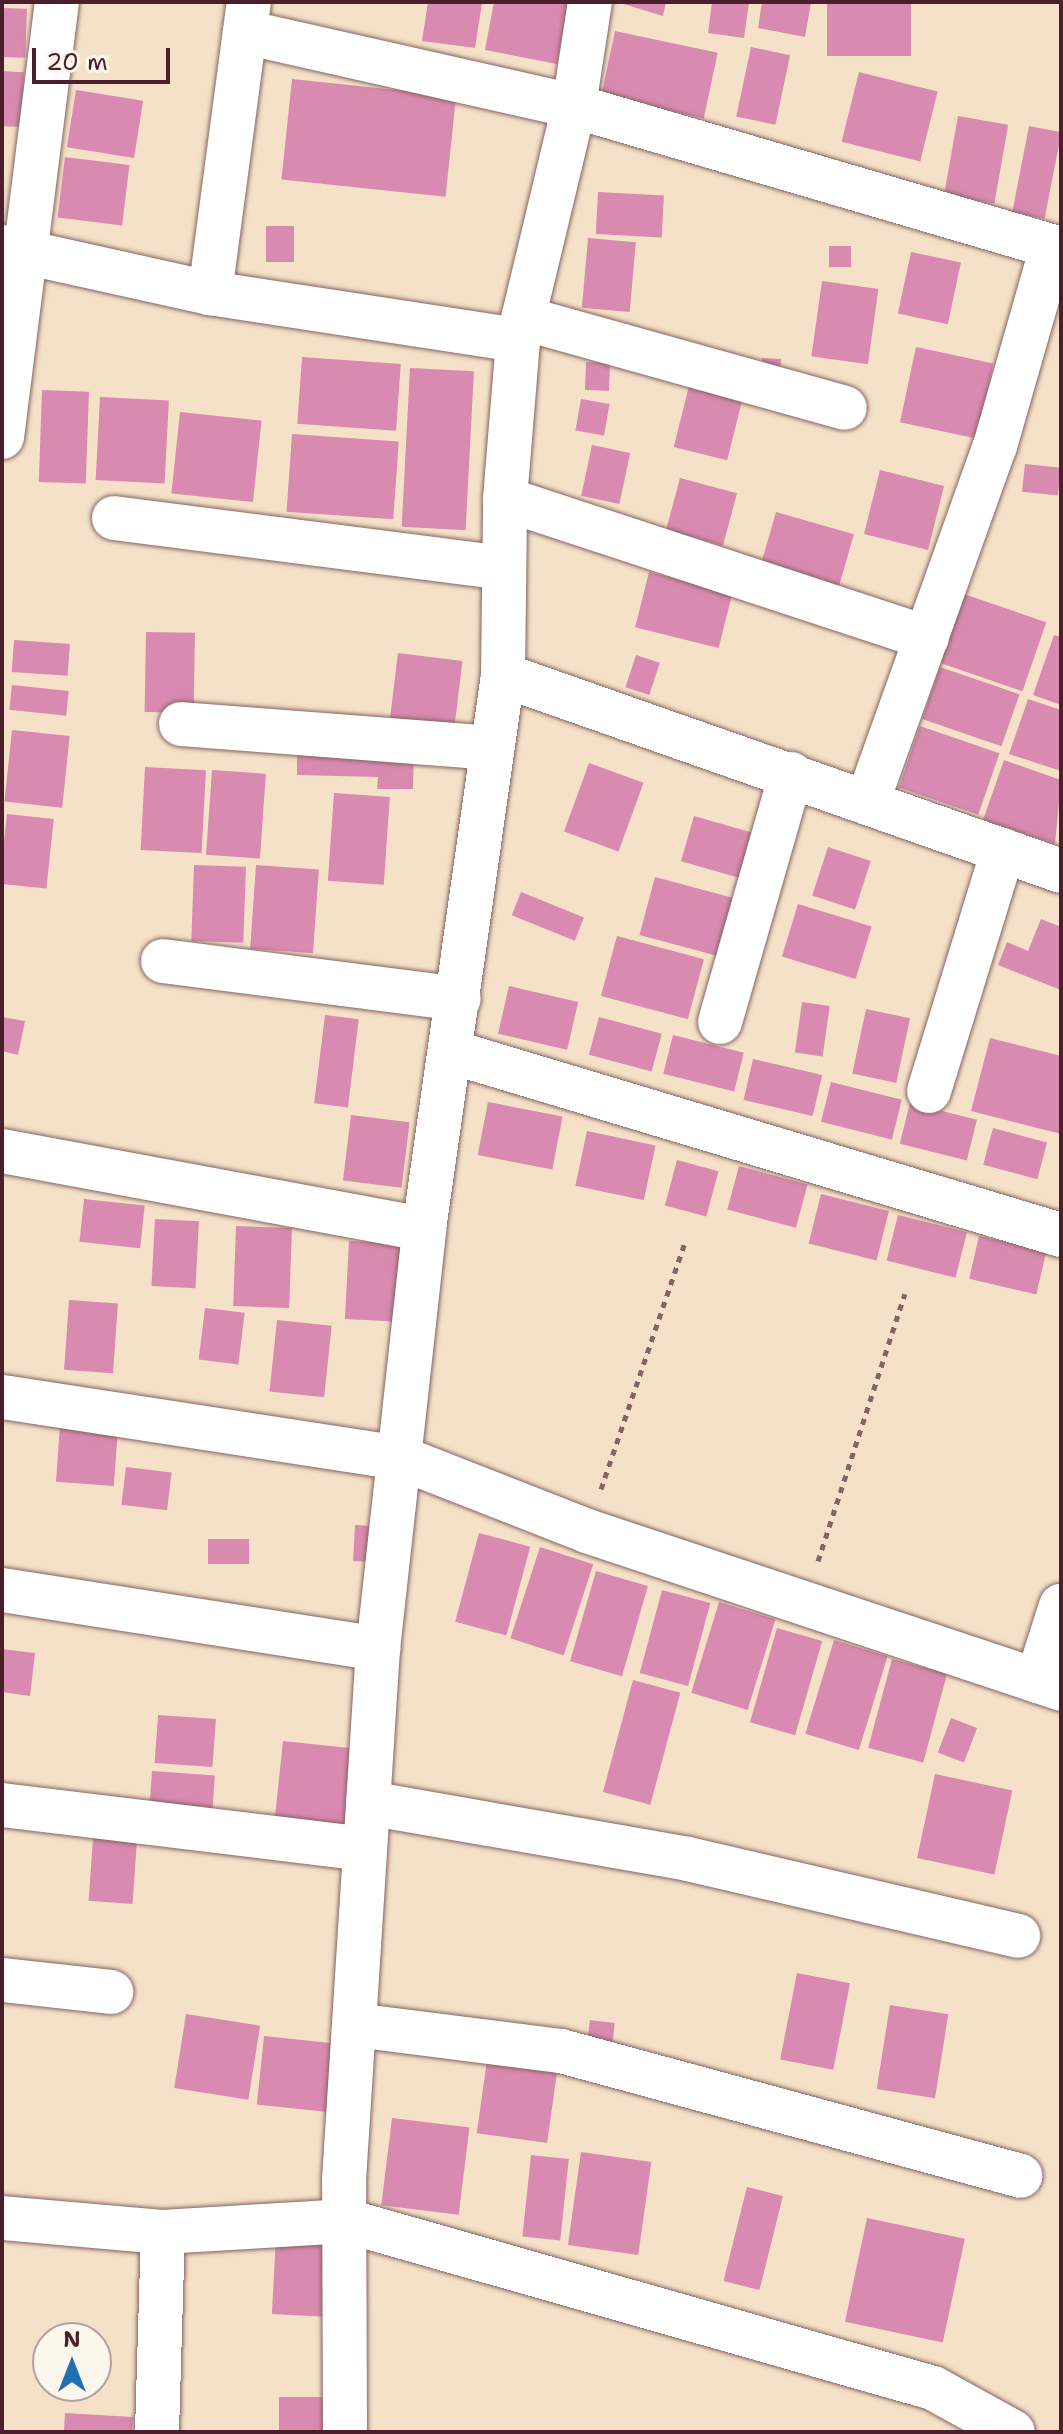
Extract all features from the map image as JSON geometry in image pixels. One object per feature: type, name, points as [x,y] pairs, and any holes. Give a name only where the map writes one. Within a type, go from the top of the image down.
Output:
[{"type":"street","points":[[2,437],[12,249],[57,2]]},
{"type":"street","points":[[345,2432],[347,2221],[355,2025],[378,1649],[424,1229],[452,1052],[503,675],[505,499],[521,329],[574,106],[590,2]]},
{"type":"street","points":[[210,293],[247,17],[574,106],[1057,248],[995,446],[868,800]]},
{"type":"street","points":[[12,249],[210,293],[521,329],[845,408]]},
{"type":"street","points":[[505,499],[927,638]]},
{"type":"street","points":[[114,518],[504,568]]},
{"type":"street","points":[[503,675],[868,800],[1061,871]]},
{"type":"street","points":[[181,724],[491,748]]},
{"type":"street","points":[[720,1022],[791,774]]},
{"type":"street","points":[[929,1091],[1003,850]]},
{"type":"street","points":[[163,961],[459,999]]},
{"type":"street","points":[[452,1052],[1061,1235]]},
{"type":"street","points":[[2,1151],[424,1229]]},
{"type":"street","points":[[2,1397],[401,1458],[587,1531],[1049,1685],[1061,1606]]},
{"type":"street","points":[[2,1590],[378,1649]]},
{"type":"street","points":[[368,1803],[688,1859],[1018,1936]]},
{"type":"street","points":[[2,1805],[364,1849]]},
{"type":"street","points":[[2,1980],[111,1992]]},
{"type":"street","points":[[355,2025],[561,2051],[1020,2176]]},
{"type":"street","points":[[2,2218],[163,2232],[347,2221],[933,2388],[1013,2432]]},
{"type":"street","points":[[157,2432],[163,2232]]},
{"type":"path","points":[[587,1531],[686,1240]]},
{"type":"path","points":[[805,1604],[905,1294]]},
{"type":"building","points":[[428,2],[482,3],[475,48],[422,41]]},
{"type":"building","points":[[494,2],[569,2],[557,64],[485,50]]},
{"type":"building","points":[[617,2],[666,2],[663,16]]},
{"type":"building","points":[[712,2],[749,2],[744,38],[708,33]]},
{"type":"building","points":[[762,2],[811,2],[805,37],[758,28]]},
{"type":"building","points":[[827,2],[911,2],[911,56],[827,56]]},
{"type":"building","points":[[2,8],[27,9],[25,58],[2,57]]},
{"type":"building","points":[[615,31],[718,53],[704,118],[601,97]]},
{"type":"building","points":[[751,47],[790,55],[775,125],[736,116]]},
{"type":"building","points":[[2,71],[24,72],[21,127],[2,126]]},
{"type":"building","points":[[859,72],[938,92],[920,161],[842,142]]},
{"type":"building","points":[[292,79],[456,96],[446,197],[281,179]]},
{"type":"building","points":[[76,90],[143,101],[134,158],[67,147]]},
{"type":"building","points":[[958,116],[1008,125],[994,204],[944,195]]},
{"type":"building","points":[[1029,126],[1061,132],[1045,219],[1012,212]]},
{"type":"building","points":[[65,157],[130,165],[122,225],[58,218]]},
{"type":"building","points":[[598,192],[664,195],[662,237],[596,234]]},
{"type":"building","points":[[266,226],[294,226],[294,262],[266,262]]},
{"type":"building","points":[[588,238],[636,242],[630,312],[582,308]]},
{"type":"building","points":[[829,246],[851,246],[851,267],[829,267]]},
{"type":"building","points":[[911,252],[961,263],[948,324],[898,314]]},
{"type":"building","points":[[822,281],[878,289],[868,364],[811,356]]},
{"type":"building","points":[[916,347],[993,363],[977,439],[900,422]]},
{"type":"building","points":[[302,357],[401,364],[396,431],[297,424]]},
{"type":"building","points":[[762,358],[781,359],[780,370],[761,369]]},
{"type":"building","points":[[586,362],[610,363],[609,391],[585,390]]},
{"type":"building","points":[[410,368],[474,371],[466,530],[402,527]]},
{"type":"building","points":[[690,382],[743,395],[727,460],[674,447]]},
{"type":"building","points":[[42,390],[89,392],[86,484],[39,482]]},
{"type":"building","points":[[100,397],[169,401],[165,483],[96,480]]},
{"type":"building","points":[[581,399],[610,404],[604,436],[575,431]]},
{"type":"building","points":[[180,412],[262,421],[253,502],[171,494]]},
{"type":"building","points":[[292,434],[399,441],[393,519],[287,512]]},
{"type":"building","points":[[592,445],[630,453],[619,504],[581,496]]},
{"type":"building","points":[[1025,464],[1061,468],[1058,496],[1022,492]]},
{"type":"building","points":[[880,470],[944,486],[928,550],[864,534]]},
{"type":"building","points":[[680,478],[737,493],[723,545],[666,530]]},
{"type":"building","points":[[776,512],[854,534],[838,588],[761,566]]},
{"type":"building","points":[[649,572],[732,593],[719,648],[635,627]]},
{"type":"building","points":[[964,594],[1046,622],[1022,691],[940,663]]},
{"type":"building","points":[[146,632],[195,633],[194,713],[145,712]]},
{"type":"building","points":[[1054,635],[1061,637],[1061,705],[1033,695]]},
{"type":"building","points":[[14,640],[70,644],[68,676],[12,672]]},
{"type":"building","points":[[398,653],[463,661],[454,733],[389,725]]},
{"type":"building","points":[[636,655],[660,663],[649,695],[625,687]]},
{"type":"building","points":[[940,667],[1019,694],[1002,746],[922,719]]},
{"type":"building","points":[[12,685],[69,691],[66,716],[9,710]]},
{"type":"building","points":[[1028,699],[1061,710],[1061,771],[1009,754]]},
{"type":"building","points":[[920,726],[999,753],[978,815],[899,787]]},
{"type":"building","points":[[12,730],[70,736],[62,808],[4,802]]},
{"type":"building","points":[[297,743],[414,746],[413,789],[377,789],[378,777],[297,775]]},
{"type":"building","points":[[1004,760],[1061,780],[1055,844],[983,820]]},
{"type":"building","points":[[589,763],[644,783],[619,851],[564,832]]},
{"type":"building","points":[[145,767],[206,770],[202,853],[141,850]]},
{"type":"building","points":[[212,770],[266,774],[260,859],[206,855]]},
{"type":"building","points":[[334,793],[390,797],[384,885],[328,881]]},
{"type":"building","points":[[7,814],[54,819],[46,889],[2,884]]},
{"type":"building","points":[[694,816],[753,833],[740,878],[681,861]]},
{"type":"building","points":[[828,847],[871,861],[855,909],[812,896]]},
{"type":"building","points":[[194,865],[246,867],[243,943],[191,941]]},
{"type":"building","points":[[256,865],[319,869],[313,953],[250,949]]},
{"type":"building","points":[[655,877],[738,899],[723,957],[639,935]]},
{"type":"building","points":[[521,892],[584,917],[575,941],[512,915]]},
{"type":"building","points":[[798,904],[872,927],[856,979],[782,957]]},
{"type":"building","points":[[1041,919],[1061,927],[1061,990],[998,965],[1007,942],[1028,951]]},
{"type":"building","points":[[617,936],[704,959],[688,1019],[601,996]]},
{"type":"building","points":[[509,986],[578,1002],[567,1050],[498,1034]]},
{"type":"building","points":[[802,1002],[830,1006],[823,1056],[795,1053]]},
{"type":"building","points":[[866,1009],[910,1018],[896,1083],[852,1074]]},
{"type":"building","points":[[325,1015],[359,1019],[348,1107],[314,1103]]},
{"type":"building","points":[[2,1017],[25,1021],[18,1055],[2,1051]]},
{"type":"building","points":[[599,1017],[662,1034],[652,1071],[589,1055]]},
{"type":"building","points":[[673,1035],[744,1053],[734,1091],[663,1074]]},
{"type":"building","points":[[990,1038],[1061,1056],[1061,1134],[971,1111]]},
{"type":"building","points":[[753,1059],[822,1075],[813,1116],[744,1100]]},
{"type":"building","points":[[831,1082],[902,1100],[892,1139],[821,1122]]},
{"type":"building","points":[[488,1102],[563,1117],[552,1170],[478,1155]]},
{"type":"building","points":[[910,1103],[977,1120],[967,1160],[900,1144]]},
{"type":"building","points":[[351,1115],[410,1122],[402,1188],[343,1181]]},
{"type":"building","points":[[993,1128],[1047,1142],[1037,1179],[983,1165]]},
{"type":"building","points":[[587,1131],[655,1146],[644,1200],[575,1186]]},
{"type":"building","points":[[677,1160],[719,1171],[706,1217],[665,1205]]},
{"type":"building","points":[[739,1166],[808,1184],[796,1228],[727,1209]]},
{"type":"building","points":[[821,1194],[889,1211],[877,1260],[809,1243]]},
{"type":"building","points":[[84,1199],[145,1205],[140,1248],[80,1242]]},
{"type":"building","points":[[898,1215],[967,1232],[956,1278],[887,1261]]},
{"type":"building","points":[[155,1219],[199,1221],[195,1288],[151,1286]]},
{"type":"building","points":[[236,1226],[292,1228],[289,1308],[233,1306]]},
{"type":"building","points":[[979,1236],[1046,1252],[1036,1294],[969,1279]]},
{"type":"building","points":[[349,1241],[404,1244],[400,1322],[345,1319]]},
{"type":"building","points":[[69,1300],[118,1303],[113,1373],[64,1370]]},
{"type":"building","points":[[205,1308],[245,1313],[238,1364],[199,1360]]},
{"type":"building","points":[[277,1320],[332,1326],[324,1397],[269,1392]]},
{"type":"building","points":[[60,1425],[118,1429],[114,1486],[56,1482]]},
{"type":"building","points":[[126,1467],[172,1473],[167,1510],[121,1505]]},
{"type":"building","points":[[355,1525],[375,1526],[373,1562],[353,1561]]},
{"type":"building","points":[[479,1533],[530,1547],[506,1636],[455,1622]]},
{"type":"building","points":[[208,1539],[249,1539],[249,1564],[208,1564]]},
{"type":"building","points":[[540,1547],[593,1564],[564,1656],[510,1638]]},
{"type":"building","points":[[596,1571],[648,1586],[622,1676],[570,1661]]},
{"type":"building","points":[[662,1590],[710,1603],[688,1686],[640,1673]]},
{"type":"building","points":[[719,1602],[775,1619],[748,1710],[691,1693]]},
{"type":"building","points":[[777,1628],[822,1641],[795,1735],[750,1722]]},
{"type":"building","points":[[834,1640],[888,1656],[859,1750],[805,1734]]},
{"type":"building","points":[[2,1649],[35,1653],[30,1696],[2,1692]]},
{"type":"building","points":[[892,1659],[947,1674],[923,1763],[868,1748]]},
{"type":"building","points":[[633,1680],[680,1693],[650,1805],[603,1792]]},
{"type":"building","points":[[158,1715],[216,1719],[213,1767],[155,1763]]},
{"type":"building","points":[[951,1718],[977,1728],[964,1763],[938,1753]]},
{"type":"building","points":[[283,1741],[366,1750],[357,1832],[274,1824]]},
{"type":"building","points":[[152,1771],[215,1775],[213,1808],[150,1804]]},
{"type":"building","points":[[935,1774],[1012,1790],[994,1875],[917,1858]]},
{"type":"building","points":[[93,1838],[137,1841],[132,1904],[89,1901]]},
{"type":"building","points":[[797,1973],[850,1983],[833,2070],[780,2059]]},
{"type":"building","points":[[890,2005],[948,2014],[935,2098],[877,2089]]},
{"type":"building","points":[[186,2014],[260,2026],[248,2100],[174,2088]]},
{"type":"building","points":[[590,2020],[615,2023],[610,2060],[585,2057]]},
{"type":"building","points":[[264,2036],[335,2043],[327,2112],[257,2105]]},
{"type":"building","points":[[489,2046],[559,2056],[547,2143],[477,2133]]},
{"type":"building","points":[[392,2118],[469,2128],[459,2215],[381,2205]]},
{"type":"building","points":[[581,2152],[651,2162],[638,2255],[568,2245]]},
{"type":"building","points":[[531,2155],[569,2159],[560,2241],[522,2237]]},
{"type":"building","points":[[747,2187],[783,2196],[759,2290],[724,2281]]},
{"type":"building","points":[[867,2218],[965,2239],[943,2342],[845,2322]]},
{"type":"building","points":[[276,2236],[335,2239],[331,2317],[272,2314]]},
{"type":"building","points":[[279,2397],[334,2397],[334,2432],[279,2432]]},
{"type":"building","points":[[65,2413],[133,2417],[132,2432],[64,2432]]}]
